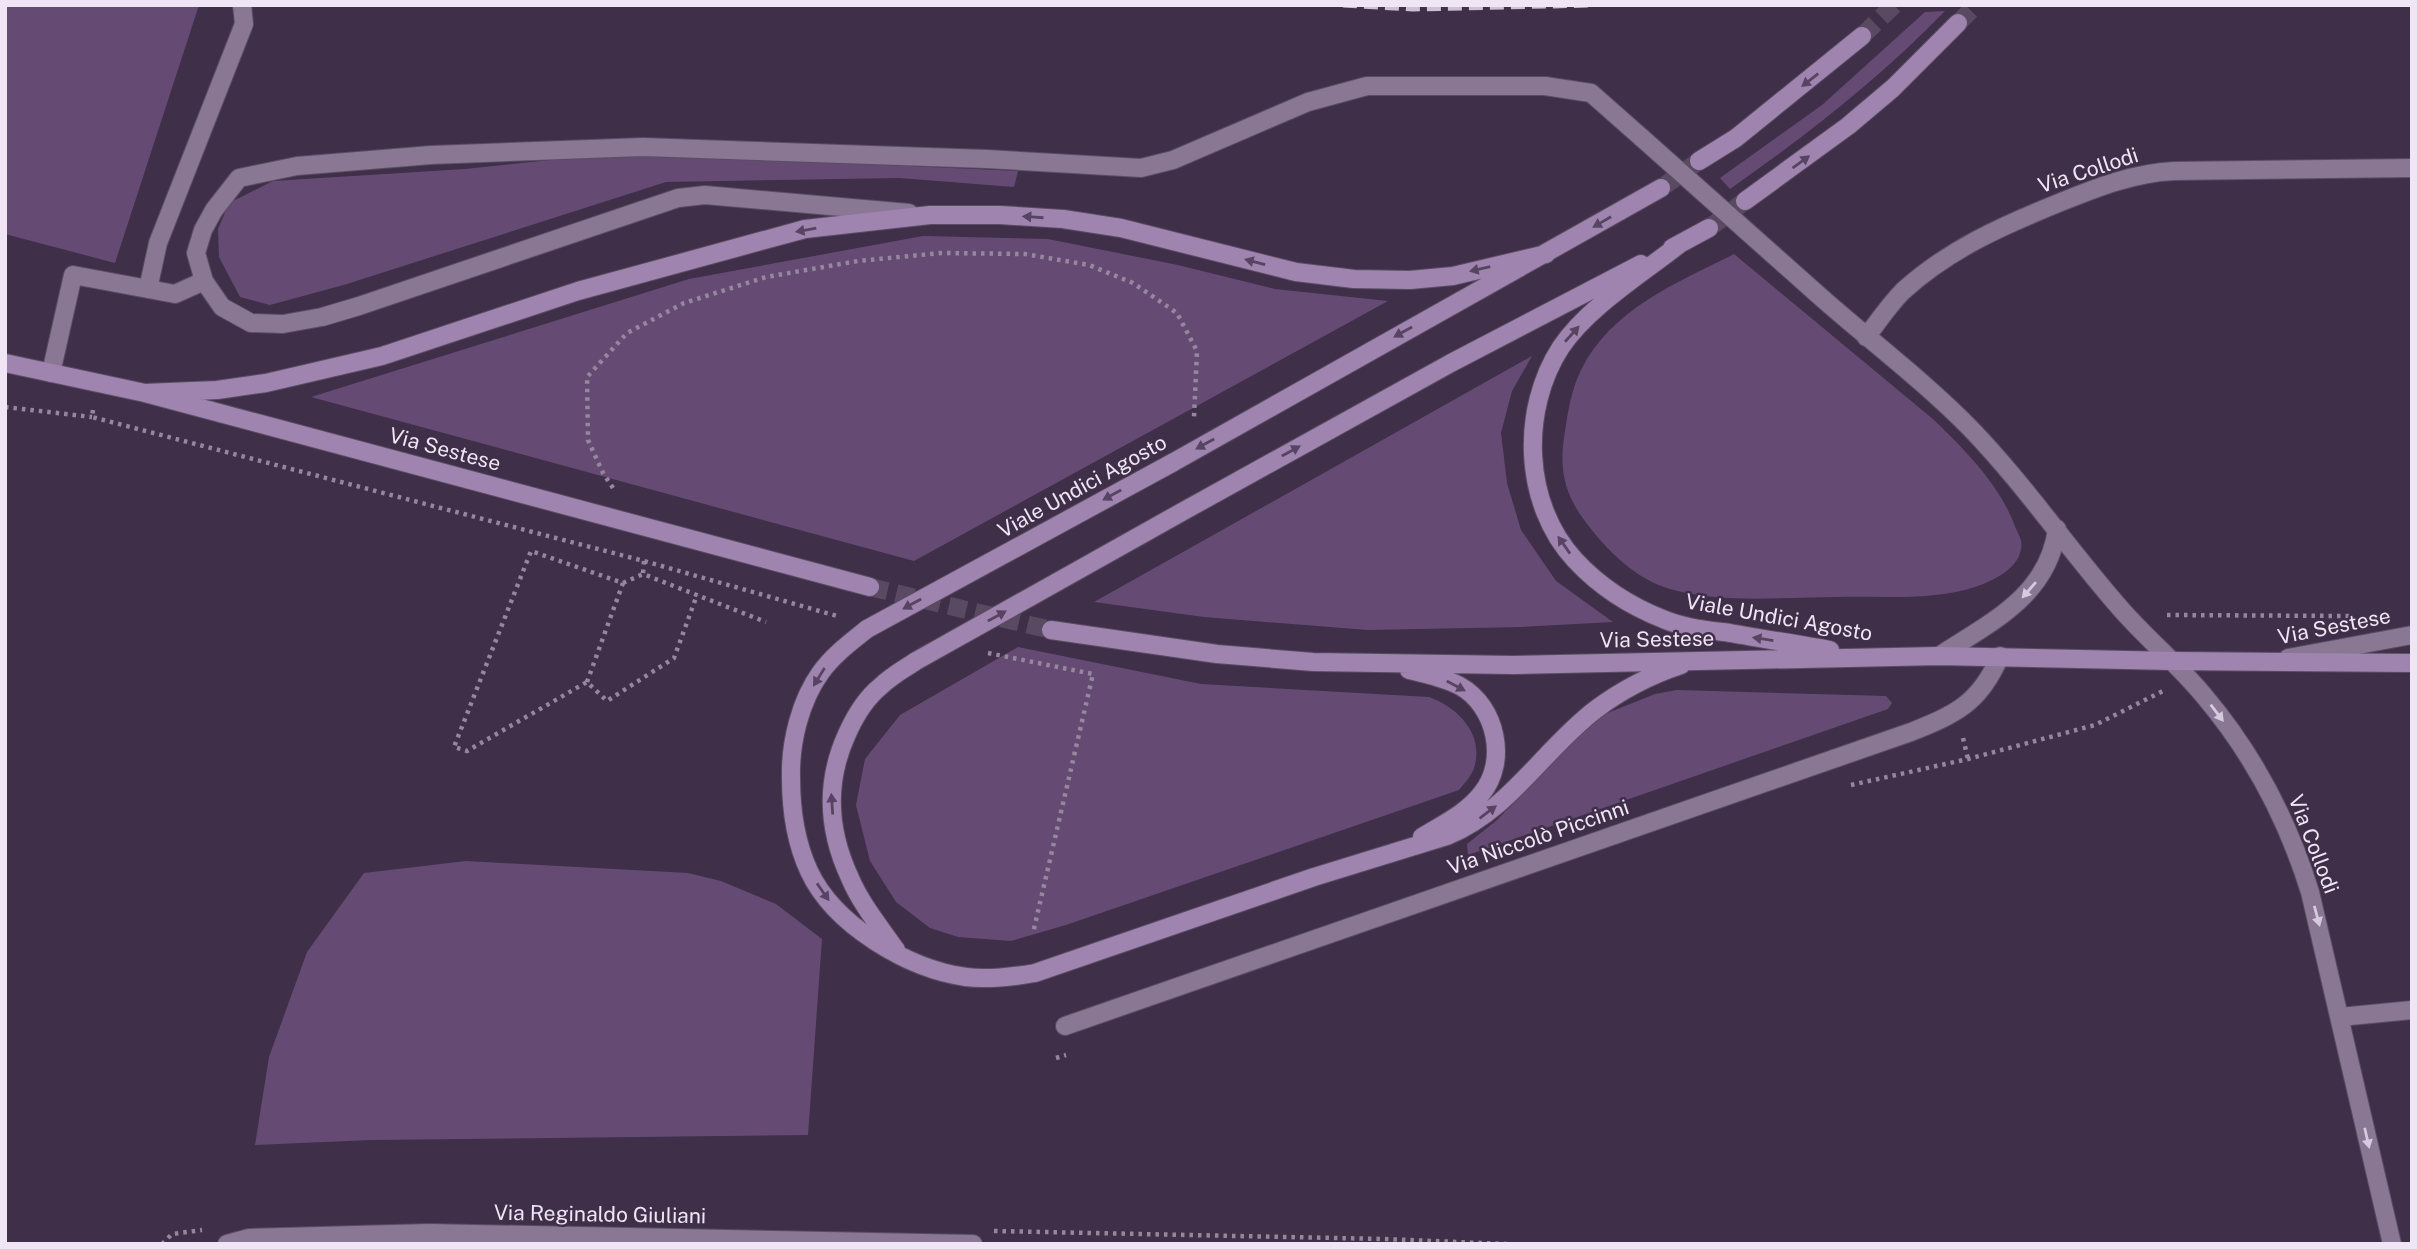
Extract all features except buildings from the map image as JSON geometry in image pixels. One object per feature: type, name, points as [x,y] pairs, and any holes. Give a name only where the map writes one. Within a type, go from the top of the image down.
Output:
[{"type":"main road","points":[[1745,201],[1847,126],[1892,88],[1958,23]]},
{"type":"main road","points":[[1699,161],[1737,138],[1862,36]]},
{"type":"main road","name":"Viale Undici Agosto","points":[[1661,188],[1179,459],[867,629],[834,656],[819,674],[801,712],[791,759],[791,790],[797,833],[808,870],[823,894],[853,928],[923,965],[965,977],[1008,978],[1035,973],[1469,827],[1504,800],[1594,711],[1637,684],[1696,660]]},
{"type":"main road","points":[[145,393],[218,390],[266,383],[382,356],[579,291],[805,229],[930,215],[1000,215],[1063,219],[1133,231],[1296,272],[1354,279],[1410,280],[1453,276],[1546,254]]},
{"type":"main road","name":"Viale Undici Agosto","points":[[898,953],[850,880],[834,826],[831,786],[837,757],[855,718],[881,685],[916,661],[1451,363],[1709,228]]},
{"type":"main road","name":"Viale Undici Agosto","points":[[1681,243],[1596,309],[1569,337],[1551,366],[1538,398],[1532,435],[1536,484],[1553,530],[1576,562],[1605,588],[1664,620],[1878,658]]},
{"type":"main road","name":"Via Sestese","points":[[5,363],[145,393],[870,587]]},
{"type":"main road","name":"Via Sestese","points":[[1051,630],[1249,658],[1367,663],[1513,664],[1939,656],[2173,662],[2412,663]]},
{"type":"main road","name":"Viale Undici Agosto","points":[[1367,663],[1423,674],[1461,687],[1486,712],[1494,738],[1497,755],[1495,769],[1484,792],[1466,810],[1404,848]]},
{"type":"street","points":[[148,289],[158,243],[244,24],[242,5]]},
{"type":"street","name":"Via Collodi","points":[[204,281],[196,253],[203,230],[222,199],[239,178],[297,166],[431,155],[643,147],[987,159],[1141,168],[1173,160],[1308,102],[1367,86],[1545,86],[1591,93],[1971,429],[2014,475],[2121,609],[2205,696],[2239,744],[2284,822],[2310,892],[2392,1244]]},
{"type":"street","name":"Via Collodi","points":[[1866,337],[1901,294],[1952,253],[2012,221],[2111,182],[2174,171],[2412,168]]},
{"type":"street","points":[[51,373],[74,275],[174,294],[204,281],[222,307],[251,323],[283,324],[322,317],[359,306],[678,198],[705,195],[930,215]]},
{"type":"street","points":[[1939,656],[2011,609],[2026,594],[2049,560],[2057,529]]},
{"type":"street","name":"Via Sestese","points":[[2265,662],[2412,635]]},
{"type":"street","name":"Via Niccolò Piccinni","points":[[1065,1026],[1911,732],[1947,716],[1973,699],[1985,687],[2000,656]]},
{"type":"street","points":[[2340,1017],[2412,1010]]},
{"type":"street","name":"Via Reginaldo Giuliani","points":[[227,1244],[249,1238],[429,1233],[973,1244]]},
{"type":"path","points":[[636,524],[603,472],[588,440],[587,377],[627,332],[684,303],[766,277],[858,261],[941,253],[1025,254],[1089,265],[1133,283],[1177,313],[1197,351],[1194,419],[1179,459]]},
{"type":"path","points":[[92,417],[94,406]]},
{"type":"path","points":[[5,407],[92,417],[644,561],[839,617]]},
{"type":"path","points":[[623,583],[587,682],[467,751],[454,747],[531,551],[623,583],[643,574],[766,622]]},
{"type":"path","points":[[643,574],[644,561]]},
{"type":"path","points":[[587,682],[607,701],[674,658],[697,595]]},
{"type":"path","points":[[2165,615],[2360,615]]},
{"type":"path","points":[[985,652],[1093,674],[1033,933]]},
{"type":"shaded area","points":[[5,5],[199,5],[115,263],[5,234]]},
{"type":"shaded area","points":[[1945,11],[1868,83],[1787,148],[1730,189],[1720,178],[1822,105],[1925,12]]},
{"type":"shaded area","points":[[596,155],[1018,171],[1014,187],[899,178],[666,182],[347,284],[270,305],[240,297],[219,257],[218,229],[229,203],[273,181],[465,169]]},
{"type":"shaded area","points":[[923,236],[1048,239],[1178,265],[1275,289],[1388,301],[914,561],[311,397],[689,279]]},
{"type":"shaded area","points":[[1734,254],[1934,420],[1970,457],[2001,498],[2020,539],[2019,556],[2010,568],[1997,578],[1982,584],[1942,594],[1754,599],[1711,597],[1658,585],[1636,573],[1616,557],[1599,538],[1575,506],[1563,472],[1563,446],[1568,416],[1581,370],[1594,349],[1628,314],[1668,287]]},
{"type":"shaded area","points":[[1532,356],[1512,391],[1501,433],[1507,483],[1521,530],[1556,581],[1613,622],[1368,630],[1204,617],[1094,602]]},
{"type":"shaded area","points":[[1018,647],[1201,684],[1429,697],[1449,708],[1466,723],[1476,744],[1474,768],[1459,790],[1066,925],[1011,941],[958,937],[930,928],[896,902],[870,861],[856,805],[865,759],[900,715]]},
{"type":"shaded area","points":[[1677,690],[1886,696],[1892,703],[1888,709],[1468,855],[1467,844],[1497,820],[1579,736],[1605,714],[1655,694]]},
{"type":"shaded area","points":[[466,861],[688,873],[721,881],[776,904],[822,939],[808,1135],[371,1140],[255,1145],[269,1057],[307,952],[364,873]]},
{"type":"tunnel","points":[[1862,36],[1894,5]]},
{"type":"tunnel","points":[[1958,23],[1976,5]]},
{"type":"tunnel","points":[[1661,188],[1699,161]]},
{"type":"tunnel","points":[[1709,228],[1745,201]]},
{"type":"tunnel","points":[[870,587],[1051,630]]},
{"type":"railway","points":[[1343,5],[1413,9],[1593,5]]}]
